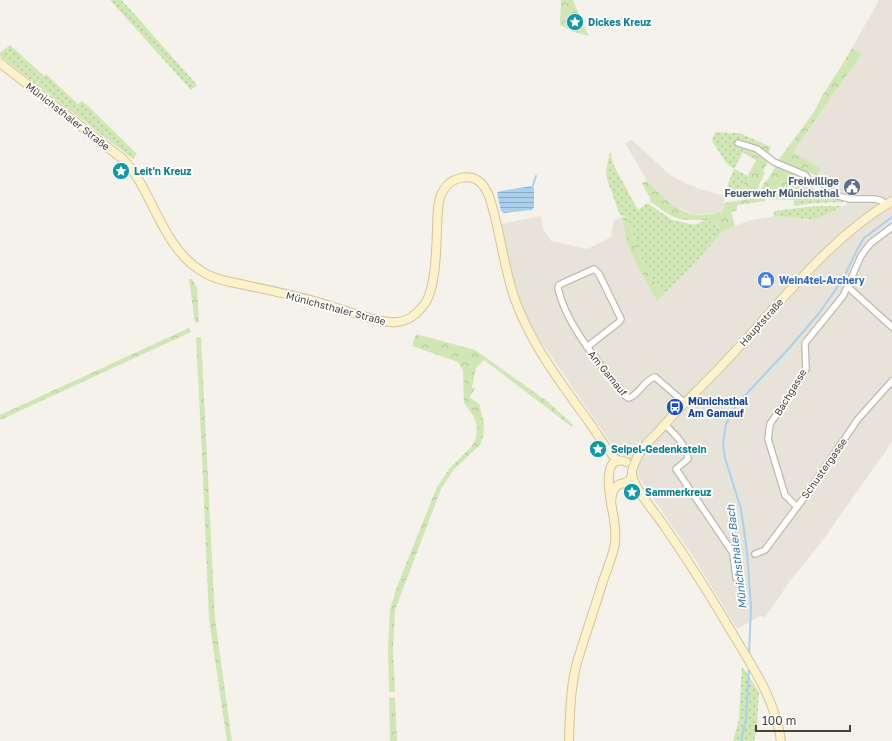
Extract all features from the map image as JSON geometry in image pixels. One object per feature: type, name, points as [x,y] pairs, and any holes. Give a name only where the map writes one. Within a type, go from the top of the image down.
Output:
[{"type":"street","name":"Münichsthaler Straße","points":[[0,63],[124,160],[138,179],[175,244],[188,261],[203,272],[213,278],[320,302],[384,321],[397,322],[406,320],[413,317],[421,308],[426,300],[434,279],[439,198],[443,190],[452,181],[460,178],[473,178],[477,180],[486,189],[489,196],[507,273],[524,323],[547,362],[607,447],[622,462],[631,467],[632,473],[642,494],[700,580],[753,667],[771,702],[778,723],[781,741]]},
{"type":"street","points":[[738,143],[757,149],[777,164],[805,175],[818,190],[850,199],[875,199],[888,203]]},
{"type":"street","name":"Hauptstraße","points":[[632,473],[639,454],[664,424],[725,362],[804,274],[854,229],[888,203]]},
{"type":"street","name":"Bachgasse","points":[[797,507],[785,495],[768,439],[770,424],[806,369],[805,343],[825,319],[848,287],[861,256],[866,249],[892,227]]},
{"type":"street","name":"Am Gamauf","points":[[587,347],[621,319],[599,274],[594,269],[559,285],[558,288],[567,313],[587,347],[625,396],[629,398],[634,395],[650,380],[656,377],[685,403]]},
{"type":"street","points":[[848,287],[892,327]]},
{"type":"street","name":"Schustergasse","points":[[755,554],[765,550],[854,425],[892,381]]},
{"type":"street","points":[[664,424],[687,451],[688,459],[676,469],[733,553],[736,578]]},
{"type":"street","name":"Münichsthaler Straße","points":[[569,741],[570,702],[573,676],[615,543],[615,526],[609,493],[610,458],[607,447]]},
{"type":"street","name":"Hauptstraße","points":[[622,462],[639,454]]},
{"type":"street","points":[[622,462],[615,463],[610,472],[614,482],[642,494]]},
{"type":"street","points":[[611,505],[612,494],[616,487],[627,482],[632,473]]},
{"type":"shaded area","points":[[879,0],[892,0],[892,442],[823,540],[790,581],[765,617],[760,616],[737,629],[696,561],[638,476],[637,469],[628,457],[619,455],[527,321],[513,280],[501,224],[541,216],[543,229],[551,241],[587,249],[611,237],[614,220],[622,217],[625,231],[657,301],[693,265],[722,232],[747,221],[782,215],[805,220],[827,215],[847,204],[842,196],[828,192],[813,183],[819,168],[793,152],[862,54],[852,48]]},
{"type":"shaded area","points":[[632,140],[670,175],[700,189],[725,196],[723,212],[695,215],[677,207],[662,196],[647,181],[625,143]]},
{"type":"green space","points":[[110,0],[121,0],[197,85],[191,90]]},
{"type":"green space","points":[[561,0],[573,0],[589,36],[574,32],[560,25]]},
{"type":"green space","points":[[10,45],[44,76],[46,74],[78,104],[82,101],[88,106],[137,154],[133,159],[0,56],[0,53]]},
{"type":"green space","points":[[852,48],[862,54],[793,152],[820,168],[817,175],[777,162],[814,112],[822,96]]},
{"type":"green space","points":[[715,132],[739,133],[751,138],[734,169],[727,164],[712,141]]},
{"type":"green space","points":[[751,138],[771,147],[766,158],[768,162],[763,171],[765,173],[756,191],[737,197],[756,160],[743,153]]},
{"type":"green space","points":[[610,152],[614,166],[638,210],[647,203],[672,220],[695,225],[706,220],[714,222],[722,232],[693,265],[664,294],[660,292],[639,253],[626,216],[620,215],[607,179],[606,171]]},
{"type":"green space","points":[[776,166],[795,172],[794,200],[766,199],[765,201],[737,205],[737,210],[731,212],[735,226],[722,232],[712,221],[680,219],[668,214],[650,201],[651,200],[642,183],[647,181],[681,210],[695,215],[705,215],[723,212],[724,203],[749,199],[758,195],[764,183]]},
{"type":"green space","points":[[734,169],[748,176],[737,197],[725,196],[729,181]]},
{"type":"green space","points":[[795,181],[828,196],[845,200],[843,202],[816,203],[794,206]]},
{"type":"green space","points":[[816,206],[842,206],[829,214],[813,219],[785,216],[774,217],[774,211]]},
{"type":"green space","points":[[626,216],[639,253],[660,292],[664,294],[657,301],[629,247],[622,217]]},
{"type":"green space","points":[[189,279],[192,279],[197,288],[199,322],[195,323]]},
{"type":"green space","points":[[189,328],[191,332],[0,420],[0,415]]},
{"type":"green space","points":[[416,334],[475,350],[547,401],[573,425],[572,427],[484,360],[476,368],[472,387],[475,389],[469,397],[479,404],[484,423],[483,437],[480,445],[454,469],[441,489],[395,610],[393,647],[395,692],[389,692],[388,648],[390,610],[396,589],[437,487],[450,468],[472,446],[476,438],[477,427],[474,417],[464,403],[463,371],[458,362],[412,346]]},
{"type":"green space","points":[[201,337],[215,619],[232,741],[227,741],[209,619],[196,338]]},
{"type":"green space","points":[[742,666],[759,692],[757,727],[754,741],[733,741],[739,719]]},
{"type":"green space","points":[[389,698],[395,698],[397,741],[390,741]]},
{"type":"water","points":[[532,186],[534,188],[534,207],[532,210],[504,213],[501,211],[497,193],[500,191]]},
{"type":"waterway","points":[[532,188],[536,176]]},
{"type":"waterway","name":"Münichsthaler Bach","points":[[749,655],[751,607],[747,552],[741,509],[725,458],[723,444],[726,424],[737,404],[791,346],[820,312],[843,279],[864,238],[892,217]]},
{"type":"waterway","name":"Münichsthaler Bach","points":[[741,741],[746,719],[749,668]]},
{"type":"place","name":"Dickes Kreuz","points":[[575,22]]},
{"type":"place","name":"Leit'n Kreuz","points":[[121,171]]},
{"type":"place","name":"Freiwillige Feuerwehr Münichsthal","points":[[852,187]]},
{"type":"place","name":"Wein4tel-Archery","points":[[766,280]]},
{"type":"place","name":"Münichsthal Am Gamauf","points":[[675,407]]},
{"type":"place","name":"Seipel-Gedenkstein","points":[[598,449]]},
{"type":"place","name":"Sammerkreuz","points":[[632,492]]}]
